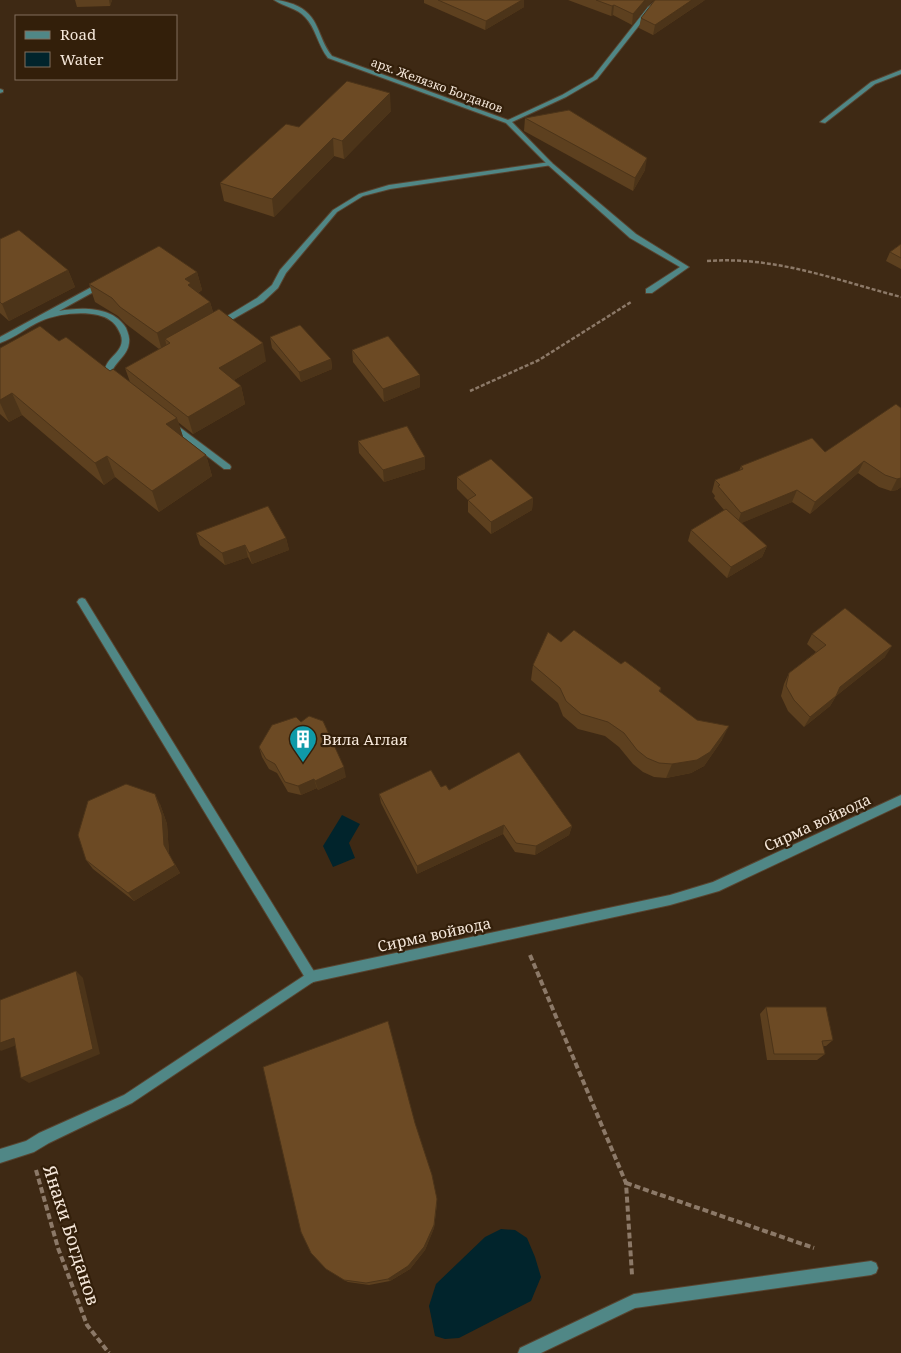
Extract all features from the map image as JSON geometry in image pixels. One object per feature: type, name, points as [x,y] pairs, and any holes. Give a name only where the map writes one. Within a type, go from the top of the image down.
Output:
[{"type":"street","name":"арх. Желязко Богданов","points":[[277,0],[303,11],[310,18],[326,52],[340,61],[508,122],[564,96],[596,78],[650,8],[661,0]]},
{"type":"street","points":[[823,122],[873,83],[901,72]]},
{"type":"street","points":[[508,122],[550,164],[633,236],[685,267],[649,292]]},
{"type":"street","points":[[211,328],[260,300],[275,286],[283,272],[335,211],[361,195],[389,187],[550,164]]},
{"type":"street","points":[[0,340],[109,281]]},
{"type":"street","points":[[42,318],[69,311],[82,311],[96,312],[109,316],[118,323],[124,332],[126,341],[124,351],[110,364],[107,370],[109,375],[121,385]]},
{"type":"street","points":[[159,414],[227,467]]},
{"type":"street","points":[[82,602],[311,977]]},
{"type":"street","name":"Сирма войвода","points":[[0,1156],[29,1147],[44,1138],[128,1099],[311,977],[670,900],[715,887],[901,800]]},
{"type":"street","points":[[525,1353],[634,1301],[871,1268]]},
{"type":"path","points":[[685,267],[697,263],[730,258],[758,261],[842,279],[901,296]]},
{"type":"path","points":[[470,391],[539,360],[649,292]]},
{"type":"path","points":[[520,932],[626,1183],[634,1301]]},
{"type":"path","name":"Янаки Богданов","points":[[29,1147],[58,1248],[87,1325],[110,1353]]},
{"type":"path","points":[[626,1183],[824,1251]]},
{"type":"water","points":[[342,815],[360,824],[349,843],[355,858],[333,867],[323,846]]},
{"type":"water","points":[[501,1229],[515,1230],[527,1238],[535,1257],[541,1277],[531,1301],[459,1338],[445,1339],[435,1336],[429,1306],[436,1284],[485,1237]]},
{"type":"building","points":[[438,0],[522,0],[486,21]]},
{"type":"building","points":[[596,0],[645,0],[633,14],[614,5]]},
{"type":"building","points":[[655,0],[692,0],[655,25],[641,18]]},
{"type":"building","points":[[347,81],[390,93],[342,141],[333,138],[272,199],[220,183],[286,124],[299,127]]},
{"type":"building","points":[[569,110],[647,158],[635,178],[525,118]]},
{"type":"building","points":[[19,230],[68,270],[2,304],[0,302],[0,239]]},
{"type":"building","points":[[901,244],[901,258],[890,252]]},
{"type":"building","points":[[159,246],[197,272],[185,279],[191,283],[188,285],[210,302],[157,333],[120,307],[112,298],[89,284]]},
{"type":"building","points":[[219,309],[263,343],[219,368],[241,386],[188,417],[125,368],[170,343],[165,339]]},
{"type":"building","points":[[300,325],[331,359],[299,372],[270,337]]},
{"type":"building","points":[[40,326],[59,341],[66,337],[110,371],[113,369],[177,418],[166,424],[206,455],[152,491],[107,456],[95,463],[12,393],[0,400],[0,348]]},
{"type":"building","points":[[388,336],[420,375],[383,389],[352,350]]},
{"type":"building","points":[[896,404],[901,408],[901,478],[897,479],[885,475],[864,461],[815,502],[797,490],[741,513],[715,480],[743,469],[741,466],[812,438],[825,452]]},
{"type":"building","points":[[407,426],[425,457],[383,470],[358,441]]},
{"type":"building","points":[[491,459],[533,498],[491,522],[468,500],[476,495],[457,477]]},
{"type":"building","points":[[268,506],[286,538],[249,553],[245,545],[222,553],[196,533]]},
{"type":"building","points":[[726,509],[767,546],[731,567],[691,530]]},
{"type":"building","points":[[845,608],[892,646],[840,687],[836,696],[810,717],[794,700],[786,686],[789,673],[826,645],[812,634]]},
{"type":"building","points":[[574,630],[621,664],[625,661],[661,688],[659,691],[697,720],[729,726],[710,752],[697,760],[672,764],[659,763],[647,758],[637,750],[624,733],[608,722],[581,714],[566,701],[560,688],[533,665],[548,632],[561,642]]},
{"type":"building","name":"Вила Аглая","points":[[309,716],[323,721],[344,767],[315,781],[314,779],[298,786],[285,782],[275,764],[266,759],[259,747],[272,725],[296,717],[301,722]]},
{"type":"building","points":[[519,752],[572,826],[536,846],[516,843],[504,825],[417,866],[379,794],[431,770],[441,787],[446,785],[449,790]]},
{"type":"building","points":[[126,784],[155,794],[162,815],[164,845],[175,865],[128,893],[86,860],[78,835],[88,801]]},
{"type":"building","points":[[76,971],[93,1049],[21,1078],[14,1038],[0,1043],[0,1000]]},
{"type":"building","points":[[766,1007],[826,1007],[833,1040],[822,1041],[825,1054],[774,1054]]},
{"type":"building","points":[[388,1021],[415,1123],[432,1175],[437,1199],[434,1225],[424,1247],[408,1266],[388,1279],[366,1283],[344,1280],[326,1269],[311,1253],[301,1232],[263,1067]]},
{"type":"place","name":"Вила Аглая","points":[[303,763]]}]
